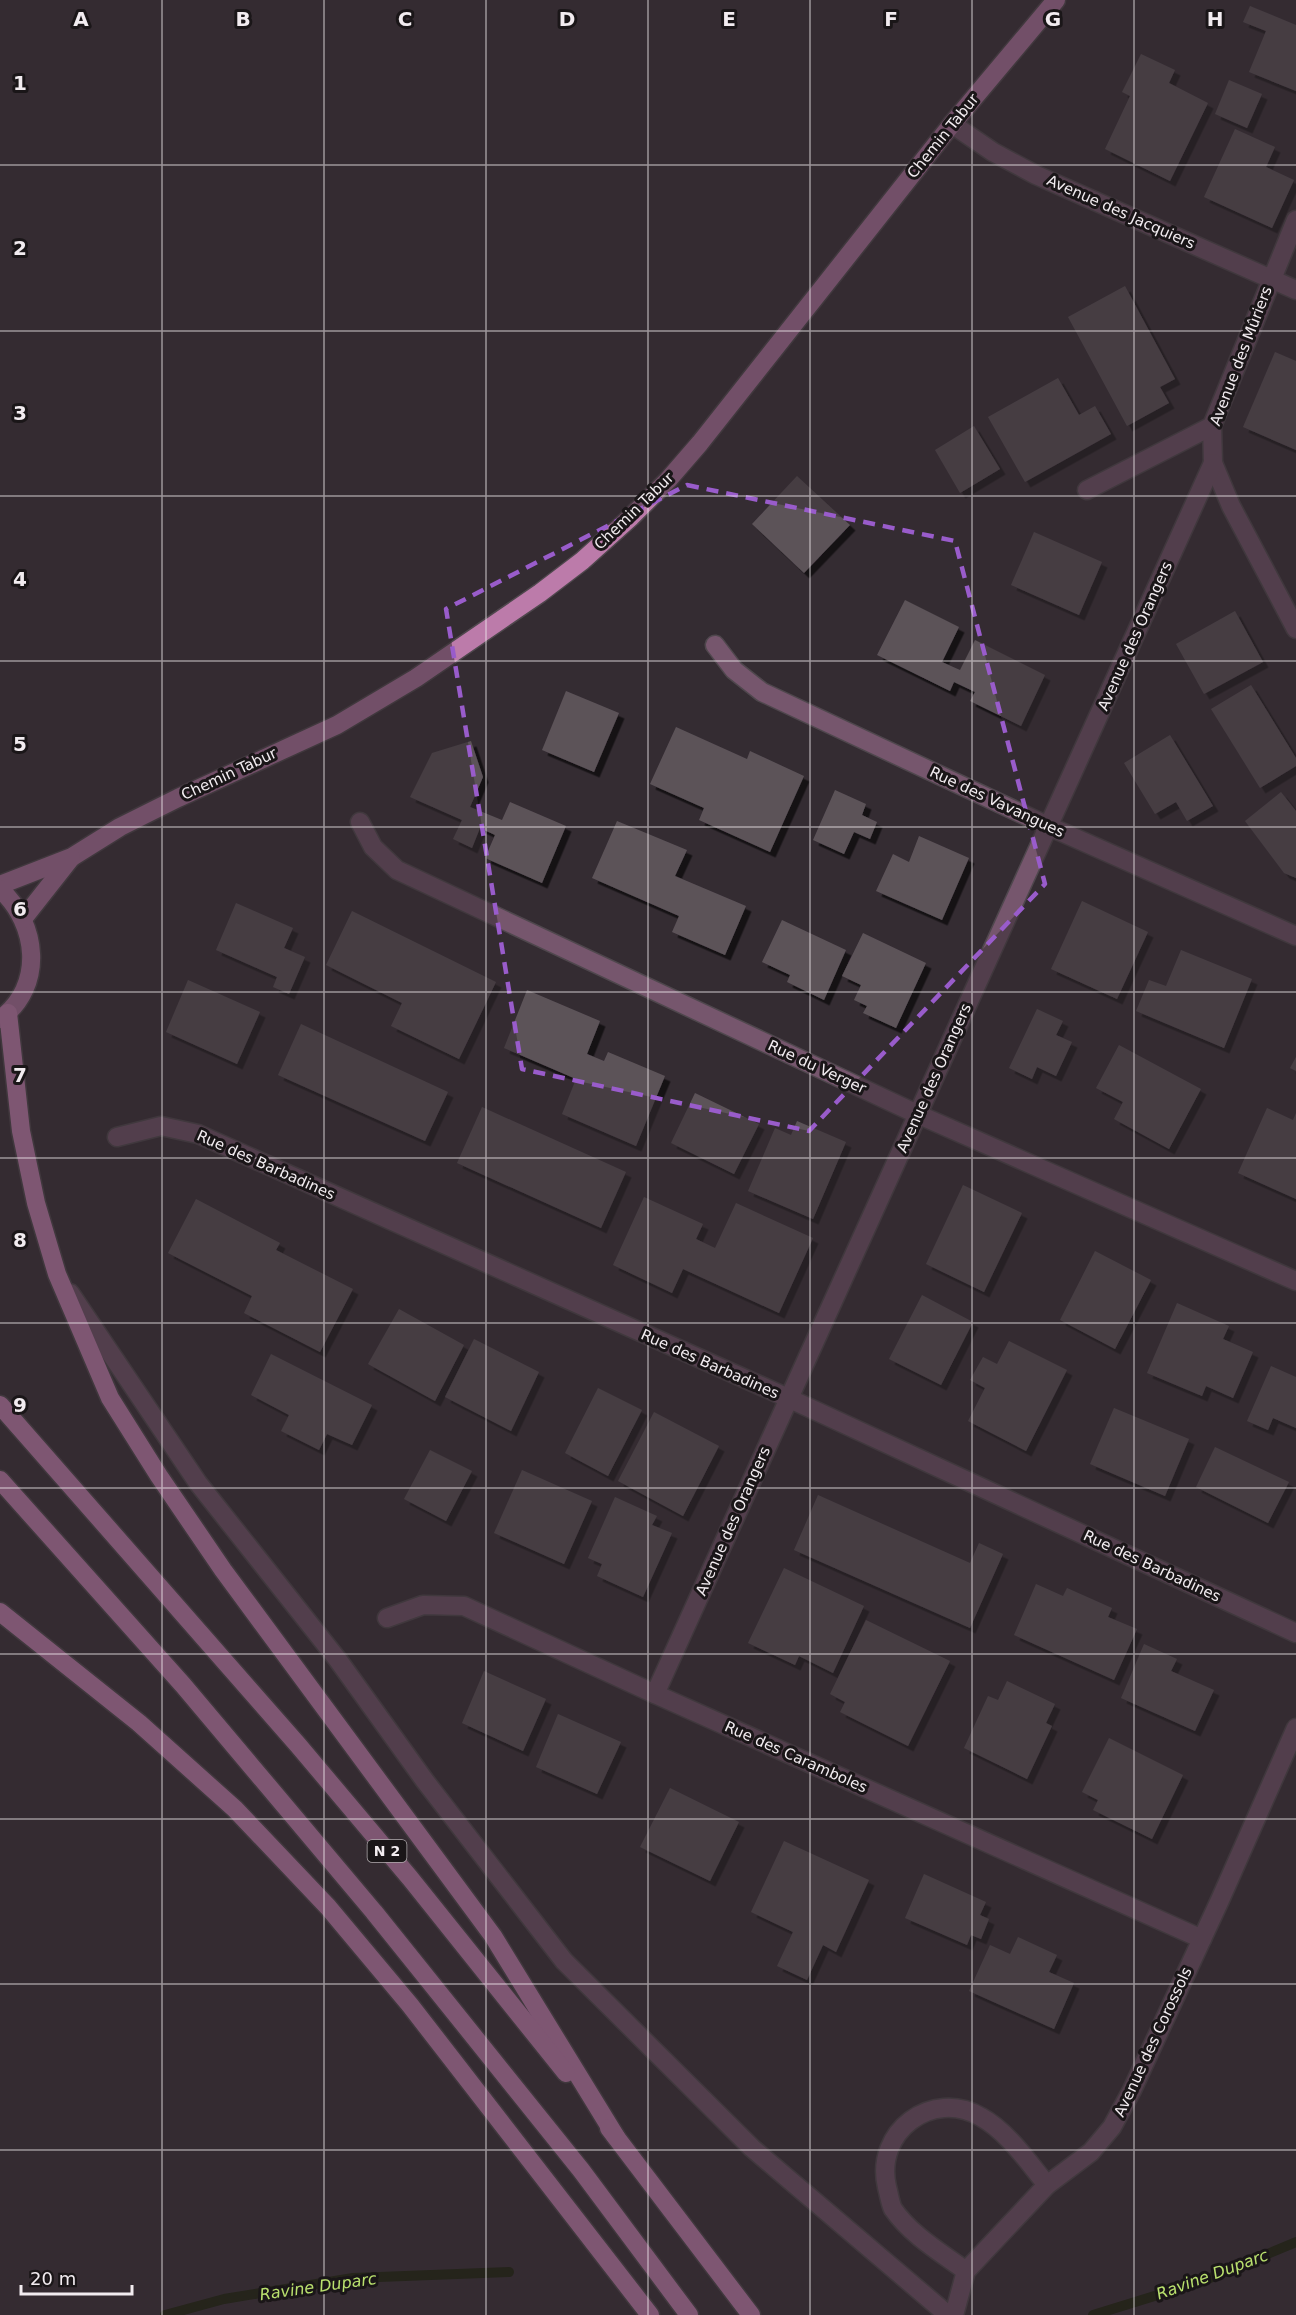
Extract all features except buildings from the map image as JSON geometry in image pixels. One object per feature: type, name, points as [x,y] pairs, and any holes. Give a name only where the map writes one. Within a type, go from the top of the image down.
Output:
[{"type":"highway","points":[[4,1016],[23,1142],[36,1203],[57,1274],[110,1398],[159,1476],[224,1570],[493,1936],[616,2137]]},
{"type":"highway","name":"N 2","points":[[0,1405],[224,1658],[381,1843],[616,2137],[751,2315]]},
{"type":"highway","points":[[0,1480],[183,1685],[374,1911],[581,2170],[689,2315]]},
{"type":"highway","points":[[0,1612],[138,1723],[235,1809],[328,1907],[410,2005],[650,2315]]},
{"type":"main road","name":"Chemin Tabur","points":[[0,887],[72,857],[120,827],[178,798],[337,726],[416,678],[540,593],[582,561],[668,480],[700,443],[952,124],[1056,0]]},
{"type":"main road","name":"Chemin Tabur","points":[[23,919],[72,857]]},
{"type":"main road","points":[[0,887],[23,919],[30,937],[32,964],[24,991],[4,1016]]},
{"type":"street","name":"Avenue des Jacquiers","points":[[952,124],[993,152],[1036,175],[1296,290]]},
{"type":"street","name":"Avenue des Mûriers","points":[[1296,220],[1212,426],[1213,463],[1231,506],[1296,629]]},
{"type":"street","points":[[1087,490],[1212,426]]},
{"type":"street","name":"Avenue des Orangers","points":[[655,1694],[1213,463]]},
{"type":"street","name":"Rue des Vavangues","points":[[715,645],[734,670],[762,692],[1048,826],[1296,936]]},
{"type":"street","name":"Rue du Verger","points":[[360,822],[373,847],[397,870],[917,1114],[1296,1281]]},
{"type":"street","name":"Rue des Barbadines","points":[[117,1137],[161,1126],[198,1134],[788,1398],[1296,1633]]},
{"type":"street","points":[[57,1274],[198,1483],[338,1660],[425,1781],[564,1961],[752,2148],[948,2315]]},
{"type":"street","name":"Rue des Caramboles","points":[[387,1618],[423,1605],[464,1606],[1202,1939]]},
{"type":"street","name":"Avenue des Corossols","points":[[954,2315],[966,2271],[1047,2186],[1091,2152],[1112,2127],[1132,2090],[1202,1939],[1296,1728]]},
{"type":"street","points":[[966,2271],[911,2231],[892,2206],[884,2176],[889,2147],[898,2132],[917,2114],[950,2107],[981,2116],[1012,2143],[1047,2186]]},
{"type":"highlighted area","points":[[687,485],[955,541],[1045,884],[809,1131],[522,1069],[446,609]]},
{"type":"waterway","name":"Ravine Duparc","points":[[1093,2315],[1203,2281],[1296,2242]]},
{"type":"waterway","name":"Ravine Duparc","points":[[165,2315],[224,2299],[353,2278],[509,2272]]}]
